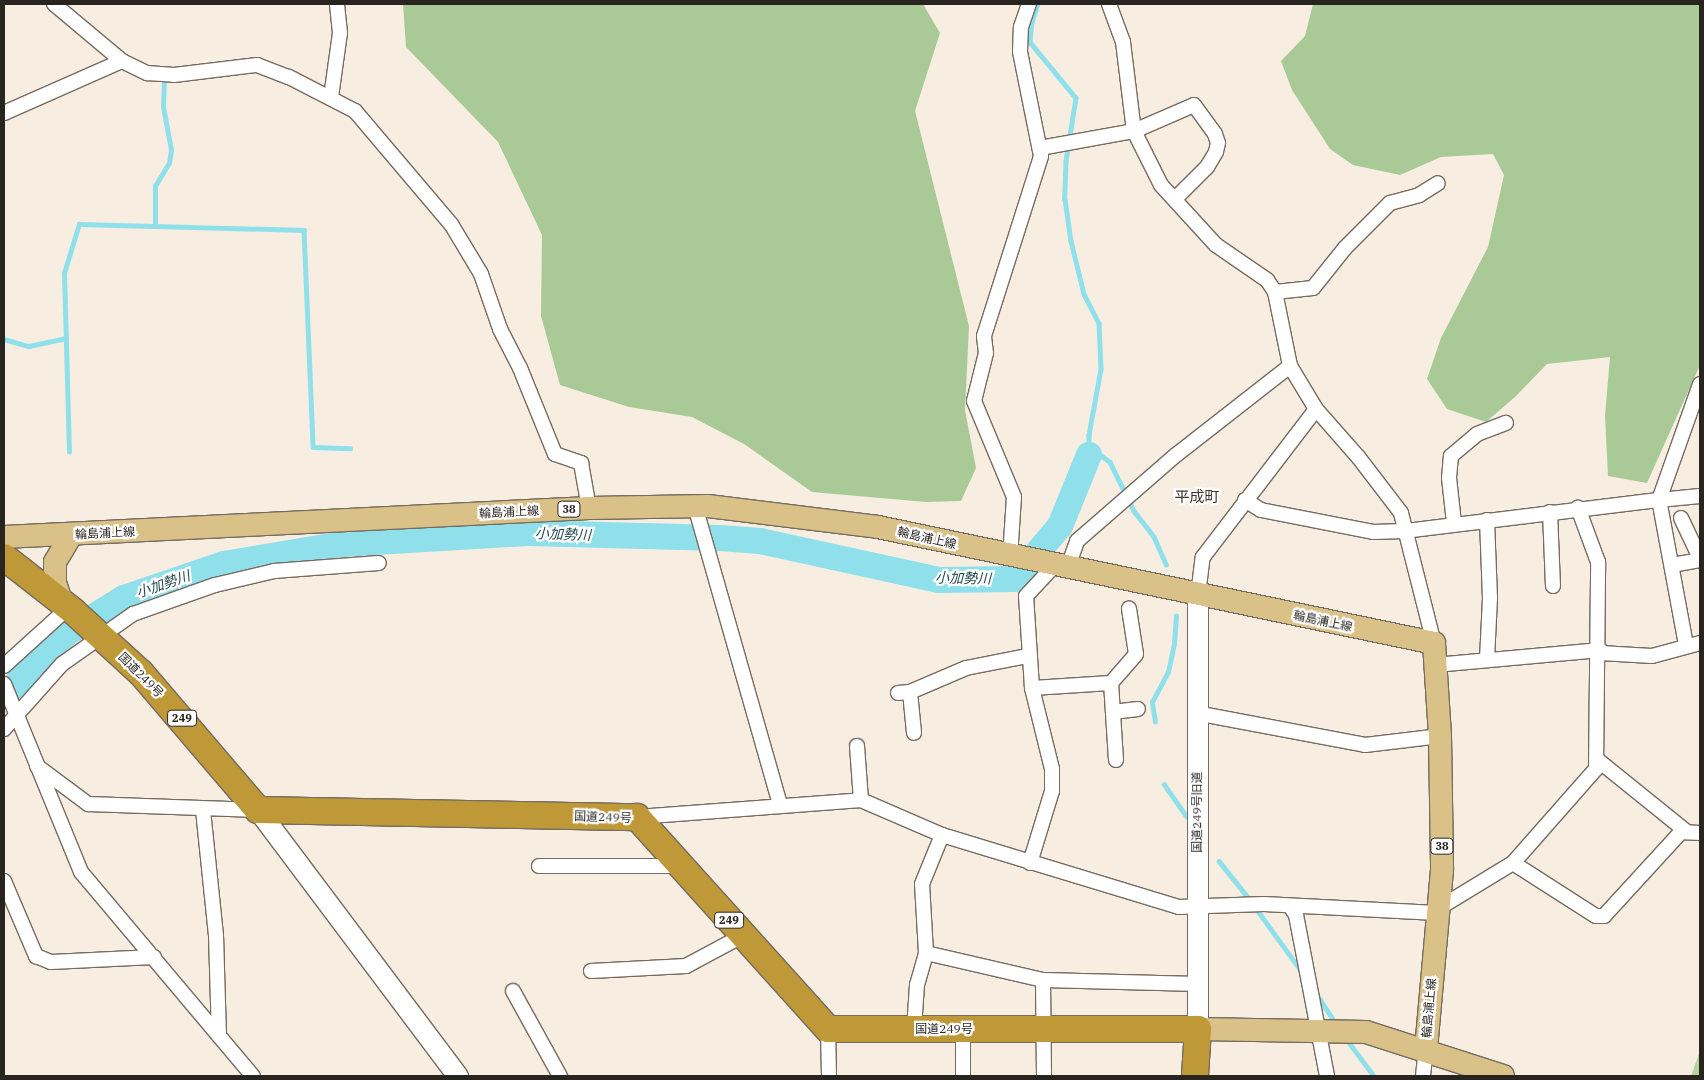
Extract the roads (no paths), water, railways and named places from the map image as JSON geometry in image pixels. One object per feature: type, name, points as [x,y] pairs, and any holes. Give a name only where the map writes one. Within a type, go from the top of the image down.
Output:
[{"type":"highway","name":"国道249号","points":[[4,557],[68,607],[100,635],[178,713],[258,810],[638,817],[742,936],[828,1029],[1198,1029]]},
{"type":"highway","points":[[1195,1076],[1198,1029]]},
{"type":"main road","name":"輪島浦上線","points":[[4,537],[589,508],[878,527],[1057,567],[1434,643],[1440,736],[1442,870],[1426,1049]]},
{"type":"main road","points":[[68,607],[55,583],[55,562],[71,535]]},
{"type":"main road","name":"輪島浦上線","points":[[1198,1029],[1366,1032],[1426,1049],[1504,1076]]},
{"type":"street","points":[[54,4],[122,60],[147,73],[174,75],[257,66],[331,97],[355,111],[451,224],[481,274],[500,329],[520,368],[556,454],[581,463],[589,508]]},
{"type":"street","points":[[331,97],[340,33],[337,4]]},
{"type":"street","points":[[1010,557],[1014,497],[974,401],[986,353],[984,336],[1040,148],[1020,52],[1021,27],[1029,4]]},
{"type":"street","points":[[1109,4],[1123,42],[1134,131],[1161,185],[1216,245],[1267,280],[1276,292],[1290,366],[1316,409],[1359,458],[1401,513],[1434,643]]},
{"type":"street","points":[[4,113],[122,60]]},
{"type":"street","points":[[1040,148],[1071,144],[1134,131],[1194,105],[1215,134],[1218,143],[1216,152],[1207,167],[1175,199]]},
{"type":"street","points":[[1276,292],[1313,288],[1345,248],[1390,203],[1419,195],[1438,183]]},
{"type":"street","points":[[1030,863],[1052,784],[1051,759],[1032,688],[1028,656],[1026,596],[1057,567],[1077,541],[1118,504],[1290,366]]},
{"type":"street","points":[[1435,665],[1600,652],[1652,656],[1693,644],[1672,565],[1659,500],[1700,384]]},
{"type":"street","points":[[1198,595],[1203,557],[1316,409]]},
{"type":"street","points":[[1454,523],[1449,478],[1451,456],[1477,434],[1506,423]]},
{"type":"street","points":[[1245,500],[1261,510],[1373,532],[1405,531],[1578,508],[1700,496]]},
{"type":"street","points":[[638,817],[860,800],[942,835],[1170,905],[1198,907],[1264,904],[1438,911],[1513,863],[1596,769],[1599,761],[1600,652],[1598,562],[1578,508]]},
{"type":"street","points":[[1550,512],[1553,586]]},
{"type":"street","points":[[698,514],[709,546],[780,805]]},
{"type":"street","points":[[1672,565],[1700,558],[1681,518]]},
{"type":"street","points":[[1487,520],[1490,598],[1488,660]]},
{"type":"street","points":[[4,729],[18,716],[62,664],[100,635],[133,614],[215,585],[274,571],[379,563]]},
{"type":"street","name":"国道249号旧道","points":[[1198,595],[1196,713],[1198,1029]]},
{"type":"street","points":[[4,666],[68,607]]},
{"type":"street","points":[[1032,688],[1110,683],[1136,654],[1130,609]]},
{"type":"street","points":[[914,733],[904,692],[966,668],[1028,656]]},
{"type":"street","points":[[1110,683],[1116,760]]},
{"type":"street","points":[[4,684],[81,872],[253,1076]]},
{"type":"street","points":[[1113,712],[1138,710]]},
{"type":"street","points":[[1196,713],[1365,745],[1440,736]]},
{"type":"street","points":[[857,746],[860,800]]},
{"type":"street","points":[[1599,761],[1696,831]]},
{"type":"street","points":[[37,765],[88,804],[203,810],[258,810],[458,1076]]},
{"type":"street","points":[[203,810],[216,935],[219,1036]]},
{"type":"street","points":[[1513,863],[1596,916],[1604,916],[1612,911],[1681,832],[1696,831]]},
{"type":"street","points":[[914,1029],[917,985],[926,953],[922,884],[942,835]]},
{"type":"street","points":[[539,866],[680,866]]},
{"type":"street","points":[[4,881],[36,956],[51,962],[154,957]]},
{"type":"street","points":[[1290,906],[1296,915],[1309,991],[1327,1076]]},
{"type":"street","points":[[591,971],[686,966],[742,936]]},
{"type":"street","points":[[926,953],[1043,980],[1198,984]]},
{"type":"street","points":[[1043,980],[1044,1076]]},
{"type":"street","points":[[513,991],[560,1076]]},
{"type":"street","points":[[828,1029],[829,1076]]},
{"type":"street","points":[[963,1029],[964,1076]]},
{"type":"street","points":[[1423,1076],[1426,1049]]},
{"type":"waterway","points":[[1038,4],[1032,22],[1030,42],[1076,98],[1066,161],[1065,199],[1071,241],[1084,294],[1099,323],[1101,369],[1089,435],[1089,455],[1089,453],[1098,453],[1110,462],[1134,511],[1154,537],[1166,564]]},
{"type":"waterway","points":[[155,226],[155,186],[169,163],[171,150],[163,107],[164,82]]},
{"type":"waterway","points":[[69,452],[64,273],[79,224],[304,230],[313,447],[350,448]]},
{"type":"waterway","points":[[4,339],[29,346],[66,338]]},
{"type":"waterway","name":"小加勢川","points":[[4,696],[67,633],[124,598],[224,564],[342,544],[527,533],[720,538],[760,541],[939,580],[1015,579],[1060,526],[1089,455]]},
{"type":"waterway","points":[[1155,722],[1152,702],[1168,672],[1174,644],[1176,616]]},
{"type":"waterway","points":[[1164,784],[1186,816]]},
{"type":"waterway","points":[[1219,861],[1251,901]]},
{"type":"waterway","points":[[1255,907],[1302,972]]},
{"type":"waterway","points":[[1316,993],[1333,1019]]},
{"type":"waterway","points":[[1348,1041],[1374,1076]]},
{"type":"district","name":"平成町","points":[[1197,497]]}]
